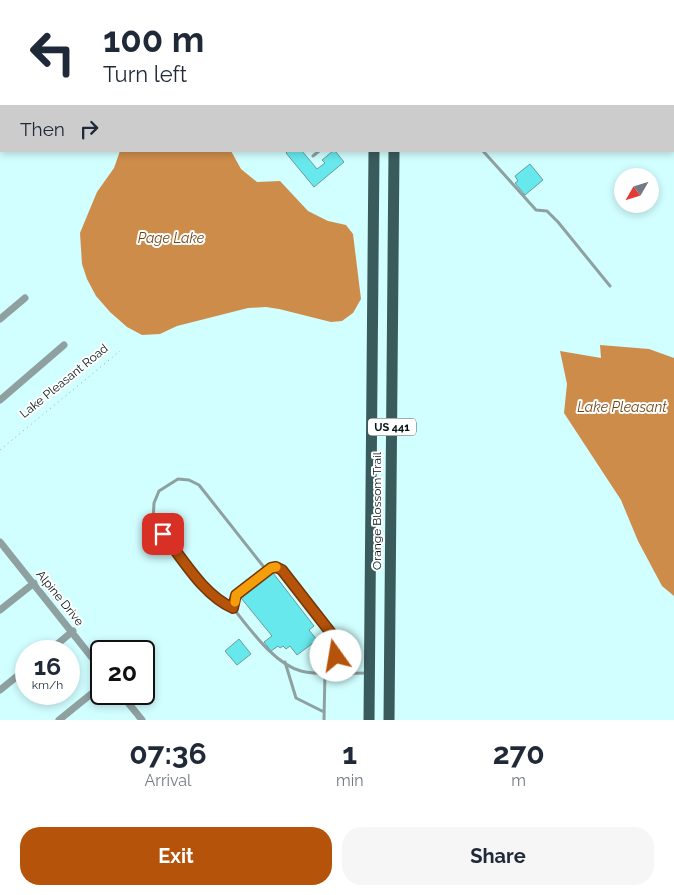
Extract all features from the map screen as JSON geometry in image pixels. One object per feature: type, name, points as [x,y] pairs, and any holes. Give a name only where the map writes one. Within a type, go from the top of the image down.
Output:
[{"type":"main road","name":"Orange Blossom Trail","points":[[369,720],[374,152]]},
{"type":"main road","name":"Orange Blossom Trail","points":[[389,720],[394,152]]},
{"type":"main road","points":[[370,673],[390,673]]},
{"type":"street","points":[[0,319],[26,298]]},
{"type":"street","points":[[0,400],[64,345]]},
{"type":"street","name":"Alpine Drive","points":[[0,542],[90,654]]},
{"type":"street","points":[[0,610],[34,583]]},
{"type":"street","points":[[63,640],[73,632]]},
{"type":"street","points":[[0,690],[15,678]]},
{"type":"street","points":[[59,720],[90,695]]},
{"type":"street","points":[[130,705],[142,720]]},
{"type":"lane","points":[[313,156],[318,152]]},
{"type":"lane","points":[[484,152],[536,210],[547,211],[558,222],[610,286]]},
{"type":"lane","points":[[267,572],[199,485],[189,480],[178,479],[160,492],[154,503],[153,521],[204,586],[223,604],[233,608],[270,653],[300,671],[370,673]]},
{"type":"lane","points":[[233,608],[236,595],[276,567],[282,570],[326,627],[335,642],[338,673]]},
{"type":"lane","points":[[285,662],[296,698],[324,712]]},
{"type":"lane","points":[[324,720],[325,672]]},
{"type":"path","name":"Lake Pleasant Road","points":[[0,450],[120,351]]},
{"type":"water","name":"Page Lake","points":[[120,152],[232,152],[241,169],[257,182],[280,181],[308,211],[328,221],[346,225],[353,234],[361,299],[353,313],[342,321],[331,322],[266,307],[248,308],[177,326],[160,334],[142,335],[127,327],[96,296],[82,264],[80,233],[97,192],[114,168]]},
{"type":"water","name":"Lake Pleasant","points":[[600,345],[649,349],[674,358],[674,596],[662,586],[638,541],[621,500],[564,413],[567,384],[560,351],[601,358]]},
{"type":"building","points":[[303,152],[317,169],[325,163],[322,160],[332,152],[336,152],[344,162],[314,187],[286,153]]},
{"type":"building","points":[[530,164],[543,180],[525,195],[515,183],[518,181],[515,176]]},
{"type":"building","points":[[273,573],[314,626],[309,630],[317,640],[297,655],[290,646],[286,649],[283,646],[280,648],[278,646],[271,651],[264,642],[272,636],[241,598]]},
{"type":"building","points":[[239,639],[251,654],[237,665],[225,651]]},
{"type":"slow traffic","points":[[235,602],[236,595],[271,568],[276,567]]},
{"type":"route","points":[[163,534],[204,586],[223,604],[233,608],[236,595],[271,568],[276,567],[282,570],[331,633],[335,642],[336,656]]}]
